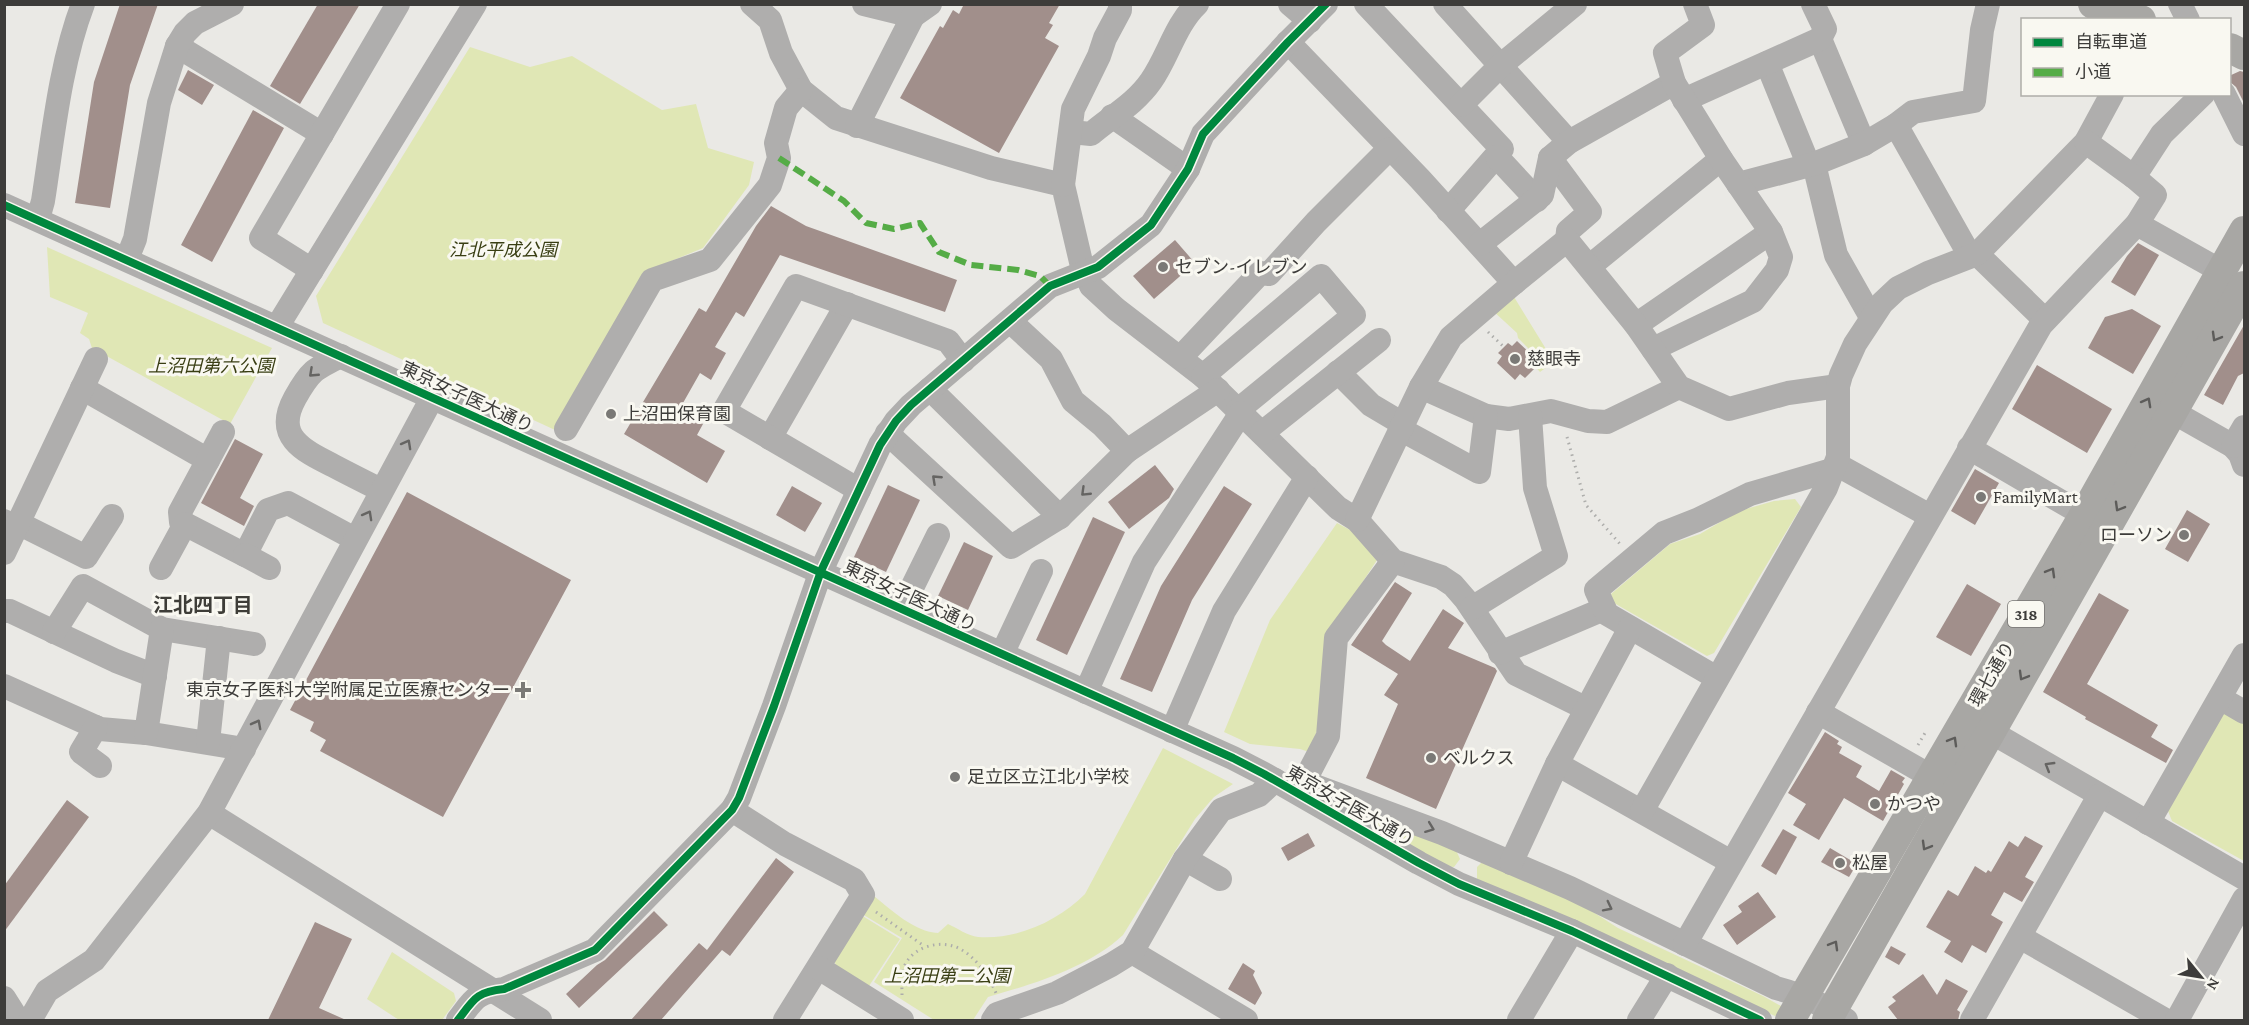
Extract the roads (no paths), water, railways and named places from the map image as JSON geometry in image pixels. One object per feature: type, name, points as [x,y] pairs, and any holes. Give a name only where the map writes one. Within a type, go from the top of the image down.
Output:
[{"type":"main road","points":[[2093,4],[2135,18]]},
{"type":"main road","name":"環七通り","points":[[1835,1017],[1991,732],[2174,412],[2233,279],[2244,231]]},
{"type":"main road","name":"環七通り","points":[[1797,1008],[2084,514],[2233,279]]},
{"type":"street","points":[[38,219],[67,59],[83,4]]},
{"type":"street","points":[[127,260],[135,239],[159,103],[177,46],[195,23],[232,4]]},
{"type":"street","points":[[312,270],[261,238],[398,4]]},
{"type":"street","points":[[277,327],[475,4]]},
{"type":"street","points":[[752,4],[775,12],[781,53],[801,90],[836,118],[991,168],[1063,185]]},
{"type":"street","points":[[857,126],[922,10],[864,4]]},
{"type":"street","points":[[1120,4],[1120,10],[1073,109],[1063,185],[1085,274],[1091,286],[1116,309],[1181,357],[1211,383],[1338,508],[1357,520],[1393,561],[1441,577],[1453,585],[1472,608],[1516,674],[1585,708]]},
{"type":"street","points":[[1071,132],[1091,134],[1112,116],[1134,103],[1152,80],[1187,14],[1197,4]]},
{"type":"street","points":[[458,1020],[475,997],[504,989],[595,950],[732,810],[739,798],[774,706],[821,571],[887,434],[896,421],[1050,286],[1098,267],[1151,225],[1188,169],[1203,134],[1318,13],[1290,4]]},
{"type":"street","points":[[1366,4],[1502,149],[1448,212]]},
{"type":"street","points":[[1445,4],[1569,142]]},
{"type":"street","points":[[1461,105],[1500,66],[1575,4]]},
{"type":"street","points":[[1653,349],[1753,301],[1777,270],[1780,257],[1771,232],[1679,92],[1665,53],[1703,25],[1695,4]]},
{"type":"street","points":[[1480,244],[1542,195],[1550,158],[1569,142],[1679,92],[1767,63],[1820,39],[1825,29],[1813,4]]},
{"type":"street","points":[[1738,184],[1812,165],[1864,144],[1913,112],[1974,101],[1982,30],[1988,4]]},
{"type":"street","points":[[2180,4],[2187,18]]},
{"type":"street","points":[[1820,39],[1864,144]]},
{"type":"street","points":[[1288,42],[1420,179],[1514,283]]},
{"type":"street","points":[[177,46],[322,134]]},
{"type":"street","points":[[1767,63],[1812,165],[1836,255],[1871,316]]},
{"type":"street","points":[[566,429],[652,280],[710,260],[770,184],[779,158],[776,143],[786,108],[801,90]]},
{"type":"street","points":[[1642,811],[1835,469],[1838,457],[1838,386],[1855,344],[1871,316],[1898,288],[1973,255],[2086,142],[2111,96]]},
{"type":"street","points":[[2134,177],[2162,134],[2201,96]]},
{"type":"street","points":[[2225,96],[2244,134]]},
{"type":"street","points":[[1112,116],[1188,169]]},
{"type":"street","points":[[1896,125],[1973,255],[2045,320]]},
{"type":"street","points":[[1685,944],[1969,448],[2045,320],[2137,224],[2155,195],[2086,142]]},
{"type":"street","points":[[1181,357],[1260,273],[1269,274],[1389,149]]},
{"type":"street","points":[[1497,157],[1537,200]]},
{"type":"street","points":[[1550,158],[1590,212],[1568,231],[1568,240],[1636,325],[1679,387],[1729,409],[1788,393],[1838,386]]},
{"type":"street","points":[[1590,266],[1721,159]]},
{"type":"street","name":"東京女子医大通り","points":[[4,204],[1233,758],[1459,884],[1572,931],[1760,1020]]},
{"type":"street","points":[[2137,224],[2233,279]]},
{"type":"street","points":[[1636,325],[1771,232]]},
{"type":"street","points":[[1357,520],[1421,387],[1450,337],[1568,240]]},
{"type":"street","points":[[887,434],[1011,548],[1060,517],[1127,452],[1211,383],[1321,276],[1354,315],[1240,411],[1144,562],[1086,692]]},
{"type":"street","points":[[859,490],[724,411],[796,286],[948,341],[963,361]]},
{"type":"street","points":[[770,438],[847,304]]},
{"type":"street","points":[[1010,321],[1051,359],[1073,401],[1102,425],[1127,452]]},
{"type":"street","points":[[1262,433],[1379,340]]},
{"type":"street","points":[[341,356],[319,366],[306,377],[288,411],[289,429],[293,439],[303,450],[381,490]]},
{"type":"street","points":[[4,553],[10,524],[96,359]]},
{"type":"street","points":[[1338,372],[1371,405],[1402,427],[1479,472],[1486,416]]},
{"type":"street","points":[[1421,387],[1486,416],[1509,419],[1551,411],[1588,421],[1607,422],[1679,387]]},
{"type":"street","points":[[82,388],[208,460]]},
{"type":"street","points":[[930,389],[1060,517]]},
{"type":"street","points":[[16,1015],[94,960],[209,813],[432,398]]},
{"type":"street","points":[[2174,412],[2240,446]]},
{"type":"street","points":[[1472,608],[1556,556],[1535,488],[1530,416]]},
{"type":"street","points":[[223,432],[180,512],[181,522],[269,568]]},
{"type":"street","points":[[1969,448],[2084,514]]},
{"type":"street","points":[[1717,678],[1607,614],[1596,590],[1664,533],[1697,520],[1741,498],[1835,469],[1843,468],[1930,516]]},
{"type":"street","points":[[1172,731],[1224,611],[1307,477]]},
{"type":"street","points":[[244,555],[268,510],[288,503],[355,539]]},
{"type":"street","points":[[10,524],[26,527],[86,558],[112,516]]},
{"type":"street","points":[[161,568],[184,524]]},
{"type":"street","points":[[902,608],[938,535]]},
{"type":"street","points":[[1304,782],[1328,736],[1336,638],[1393,561]]},
{"type":"street","points":[[1002,654],[1041,571]]},
{"type":"street","points":[[54,632],[83,586],[162,629],[254,644]]},
{"type":"street","points":[[1500,653],[1604,609]]},
{"type":"street","points":[[4,611],[10,611],[116,661],[155,676]]},
{"type":"street","points":[[1511,863],[1585,708],[1630,628]]},
{"type":"street","points":[[147,733],[162,629]]},
{"type":"street","points":[[208,742],[219,638]]},
{"type":"street","points":[[2148,823],[2244,655]]},
{"type":"street","points":[[4,686],[96,727],[244,749]]},
{"type":"street","points":[[2220,698],[2244,712]]},
{"type":"street","points":[[1818,712],[1932,777]]},
{"type":"street","points":[[96,727],[81,752],[100,766]]},
{"type":"street","points":[[1991,732],[2244,878]]},
{"type":"street","points":[[1557,764],[1731,862]]},
{"type":"street","points":[[1004,1012],[1057,993],[1132,952],[1185,859],[1221,810],[1259,795],[1275,780]]},
{"type":"street","name":"東京女子医大通り","points":[[1275,780],[1304,782],[1432,829],[1570,888],[1776,988],[1797,1008],[1835,1017]]},
{"type":"street","points":[[1972,1020],[2099,796]]},
{"type":"street","points":[[732,810],[785,844],[854,880],[863,895],[785,1020]]},
{"type":"street","points":[[209,813],[490,991],[540,1020]]},
{"type":"street","points":[[1185,859],[1220,879]]},
{"type":"street","points":[[2020,937],[2181,1018],[2244,899]]},
{"type":"street","points":[[1519,1020],[1572,931]]},
{"type":"street","points":[[1132,952],[1236,1018]]},
{"type":"street","points":[[819,968],[903,1013]]},
{"type":"street","points":[[1639,1020],[1667,975]]},
{"type":"place","name":"セブン-イレブン","points":[[1163,267]]},
{"type":"place","name":"慈眼寺","points":[[1515,359]]},
{"type":"place","name":"上沼田保育園","points":[[611,414]]},
{"type":"place","name":"FamilyMart","points":[[1981,497]]},
{"type":"place","name":"ローソン","points":[[2184,535]]},
{"type":"place","name":"東京女子医科大学附属足立医療センター","points":[[523,690]]},
{"type":"place","name":"ベルクス","points":[[1431,758]]},
{"type":"place","name":"足立区立江北小学校","points":[[955,777]]},
{"type":"place","name":"かつや","points":[[1875,804]]},
{"type":"place","name":"松屋","points":[[1840,863]]},
{"type":"district","name":"江北四丁目","points":[[203,605]]},
{"type":"park label","name":"江北平成公園","points":[[503,250]]},
{"type":"park label","name":"上沼田第六公園","points":[[211,366]]},
{"type":"park label","name":"上沼田第二公園","points":[[947,976]]}]
